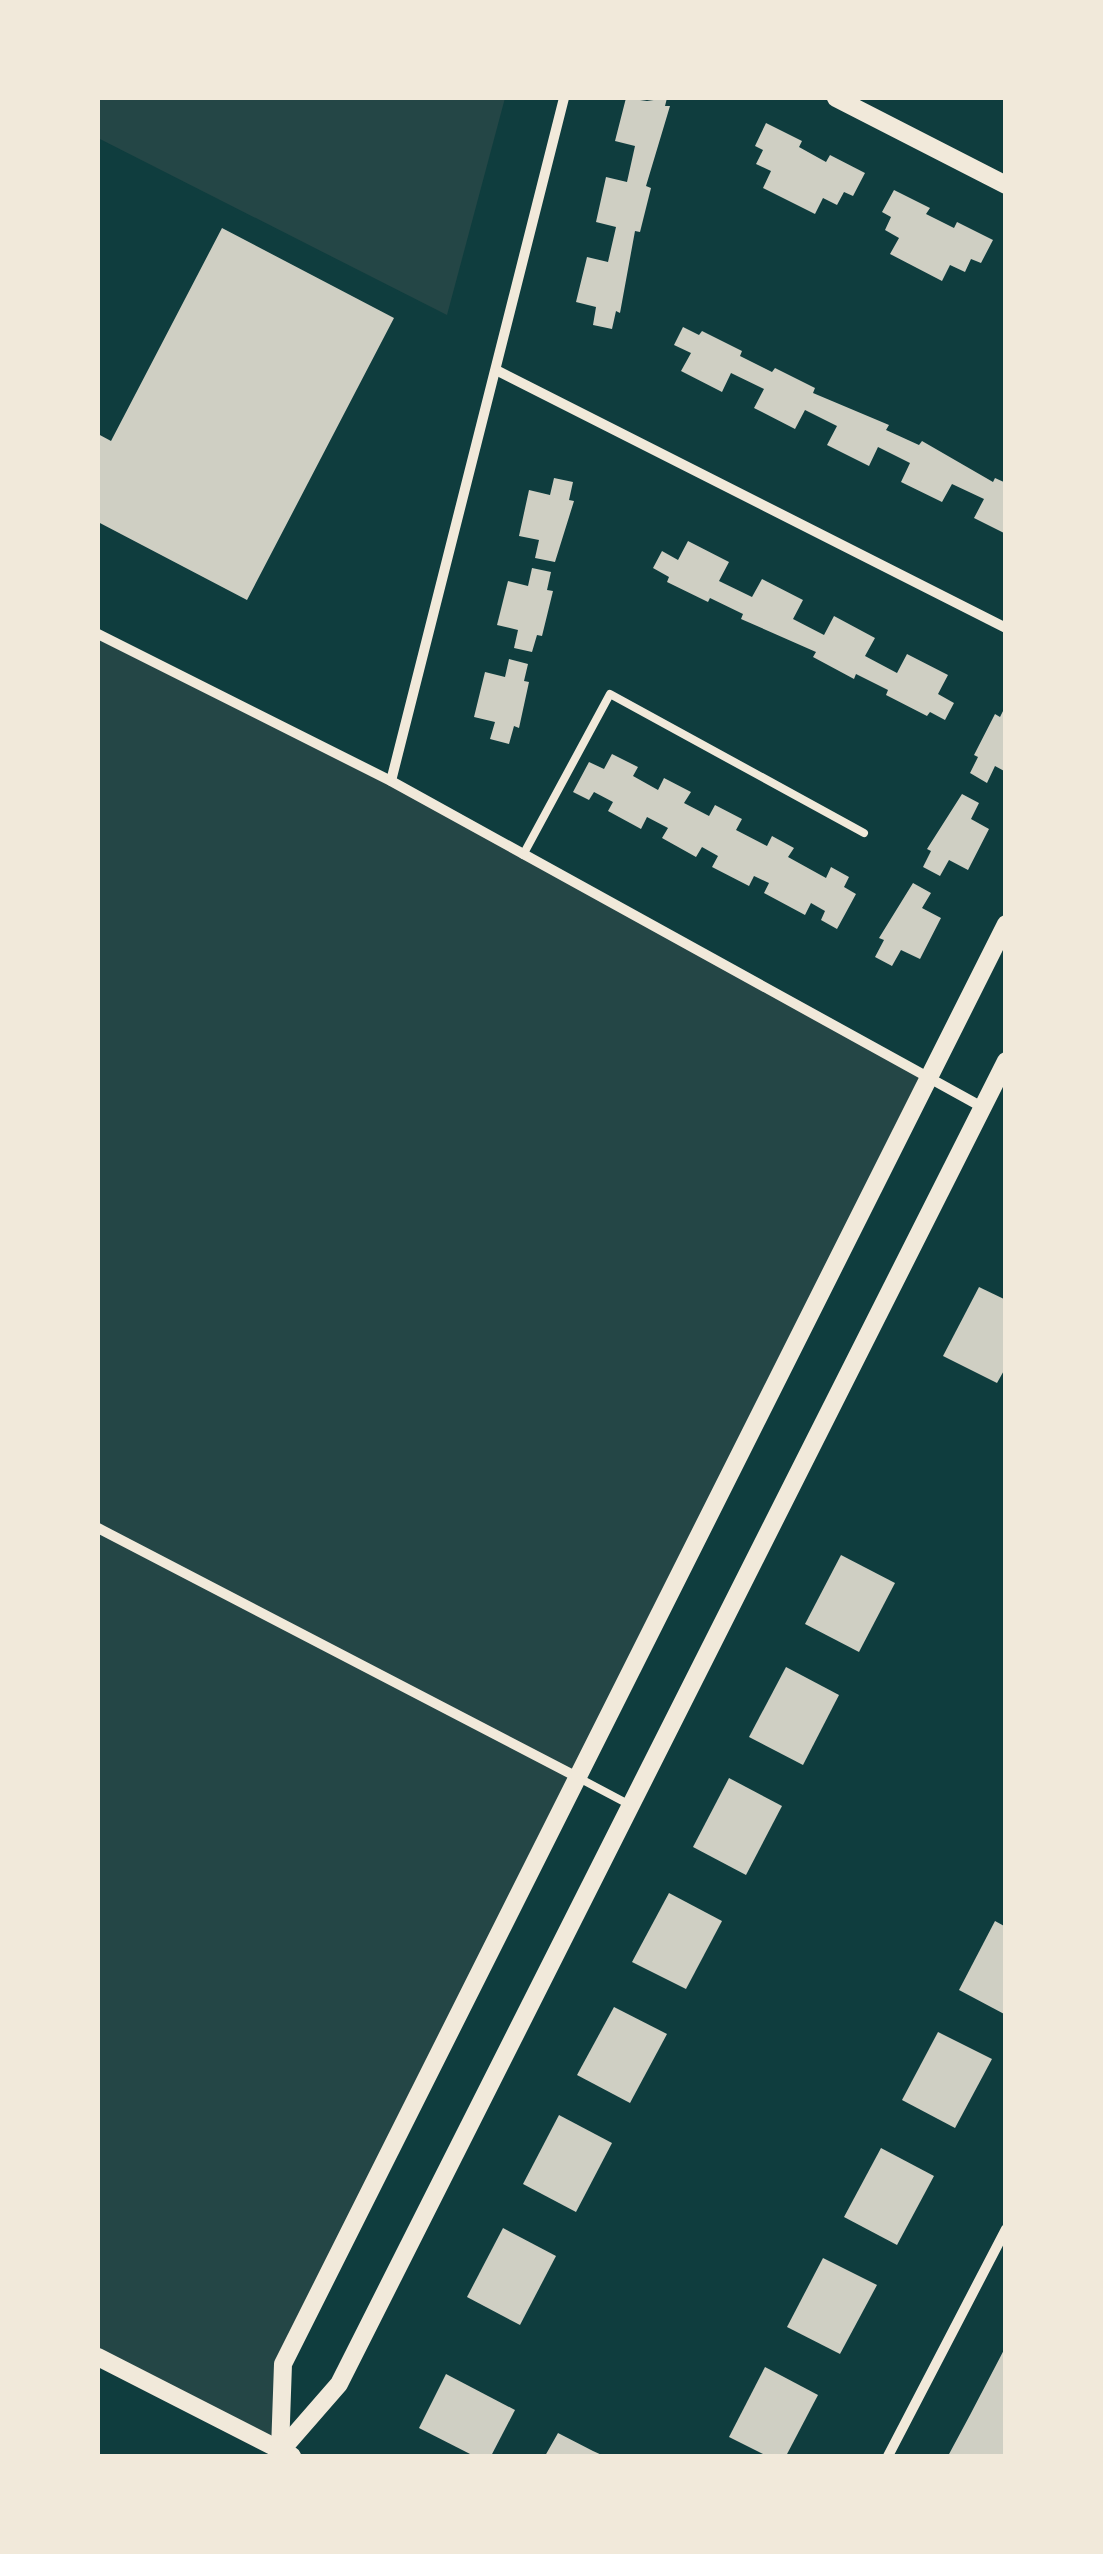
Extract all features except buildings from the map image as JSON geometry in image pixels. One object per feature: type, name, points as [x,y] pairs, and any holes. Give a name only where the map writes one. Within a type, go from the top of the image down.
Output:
[{"type":"street","points":[[391,781],[564,98]]},
{"type":"street","points":[[836,98],[1006,186]]},
{"type":"street","points":[[496,370],[1006,628]]},
{"type":"street","points":[[98,634],[391,781],[982,1107]]},
{"type":"street","points":[[283,2454],[282,2364],[1006,924]]},
{"type":"street","points":[[283,2454],[339,2384],[1006,1061]]},
{"type":"street","points":[[98,1528],[577,1776]]},
{"type":"street","points":[[888,2456],[1006,2228]]},
{"type":"street","points":[[98,2357],[283,2454]]},
{"type":"lane","points":[[524,855],[610,694],[864,832]]},
{"type":"lane","points":[[577,1776],[630,1804]]},
{"type":"shaded area","points":[[98,98],[505,98],[447,315],[98,138]]},
{"type":"shaded area","points":[[98,634],[391,781],[927,1080],[283,2364],[280,2450],[98,2357]]}]
